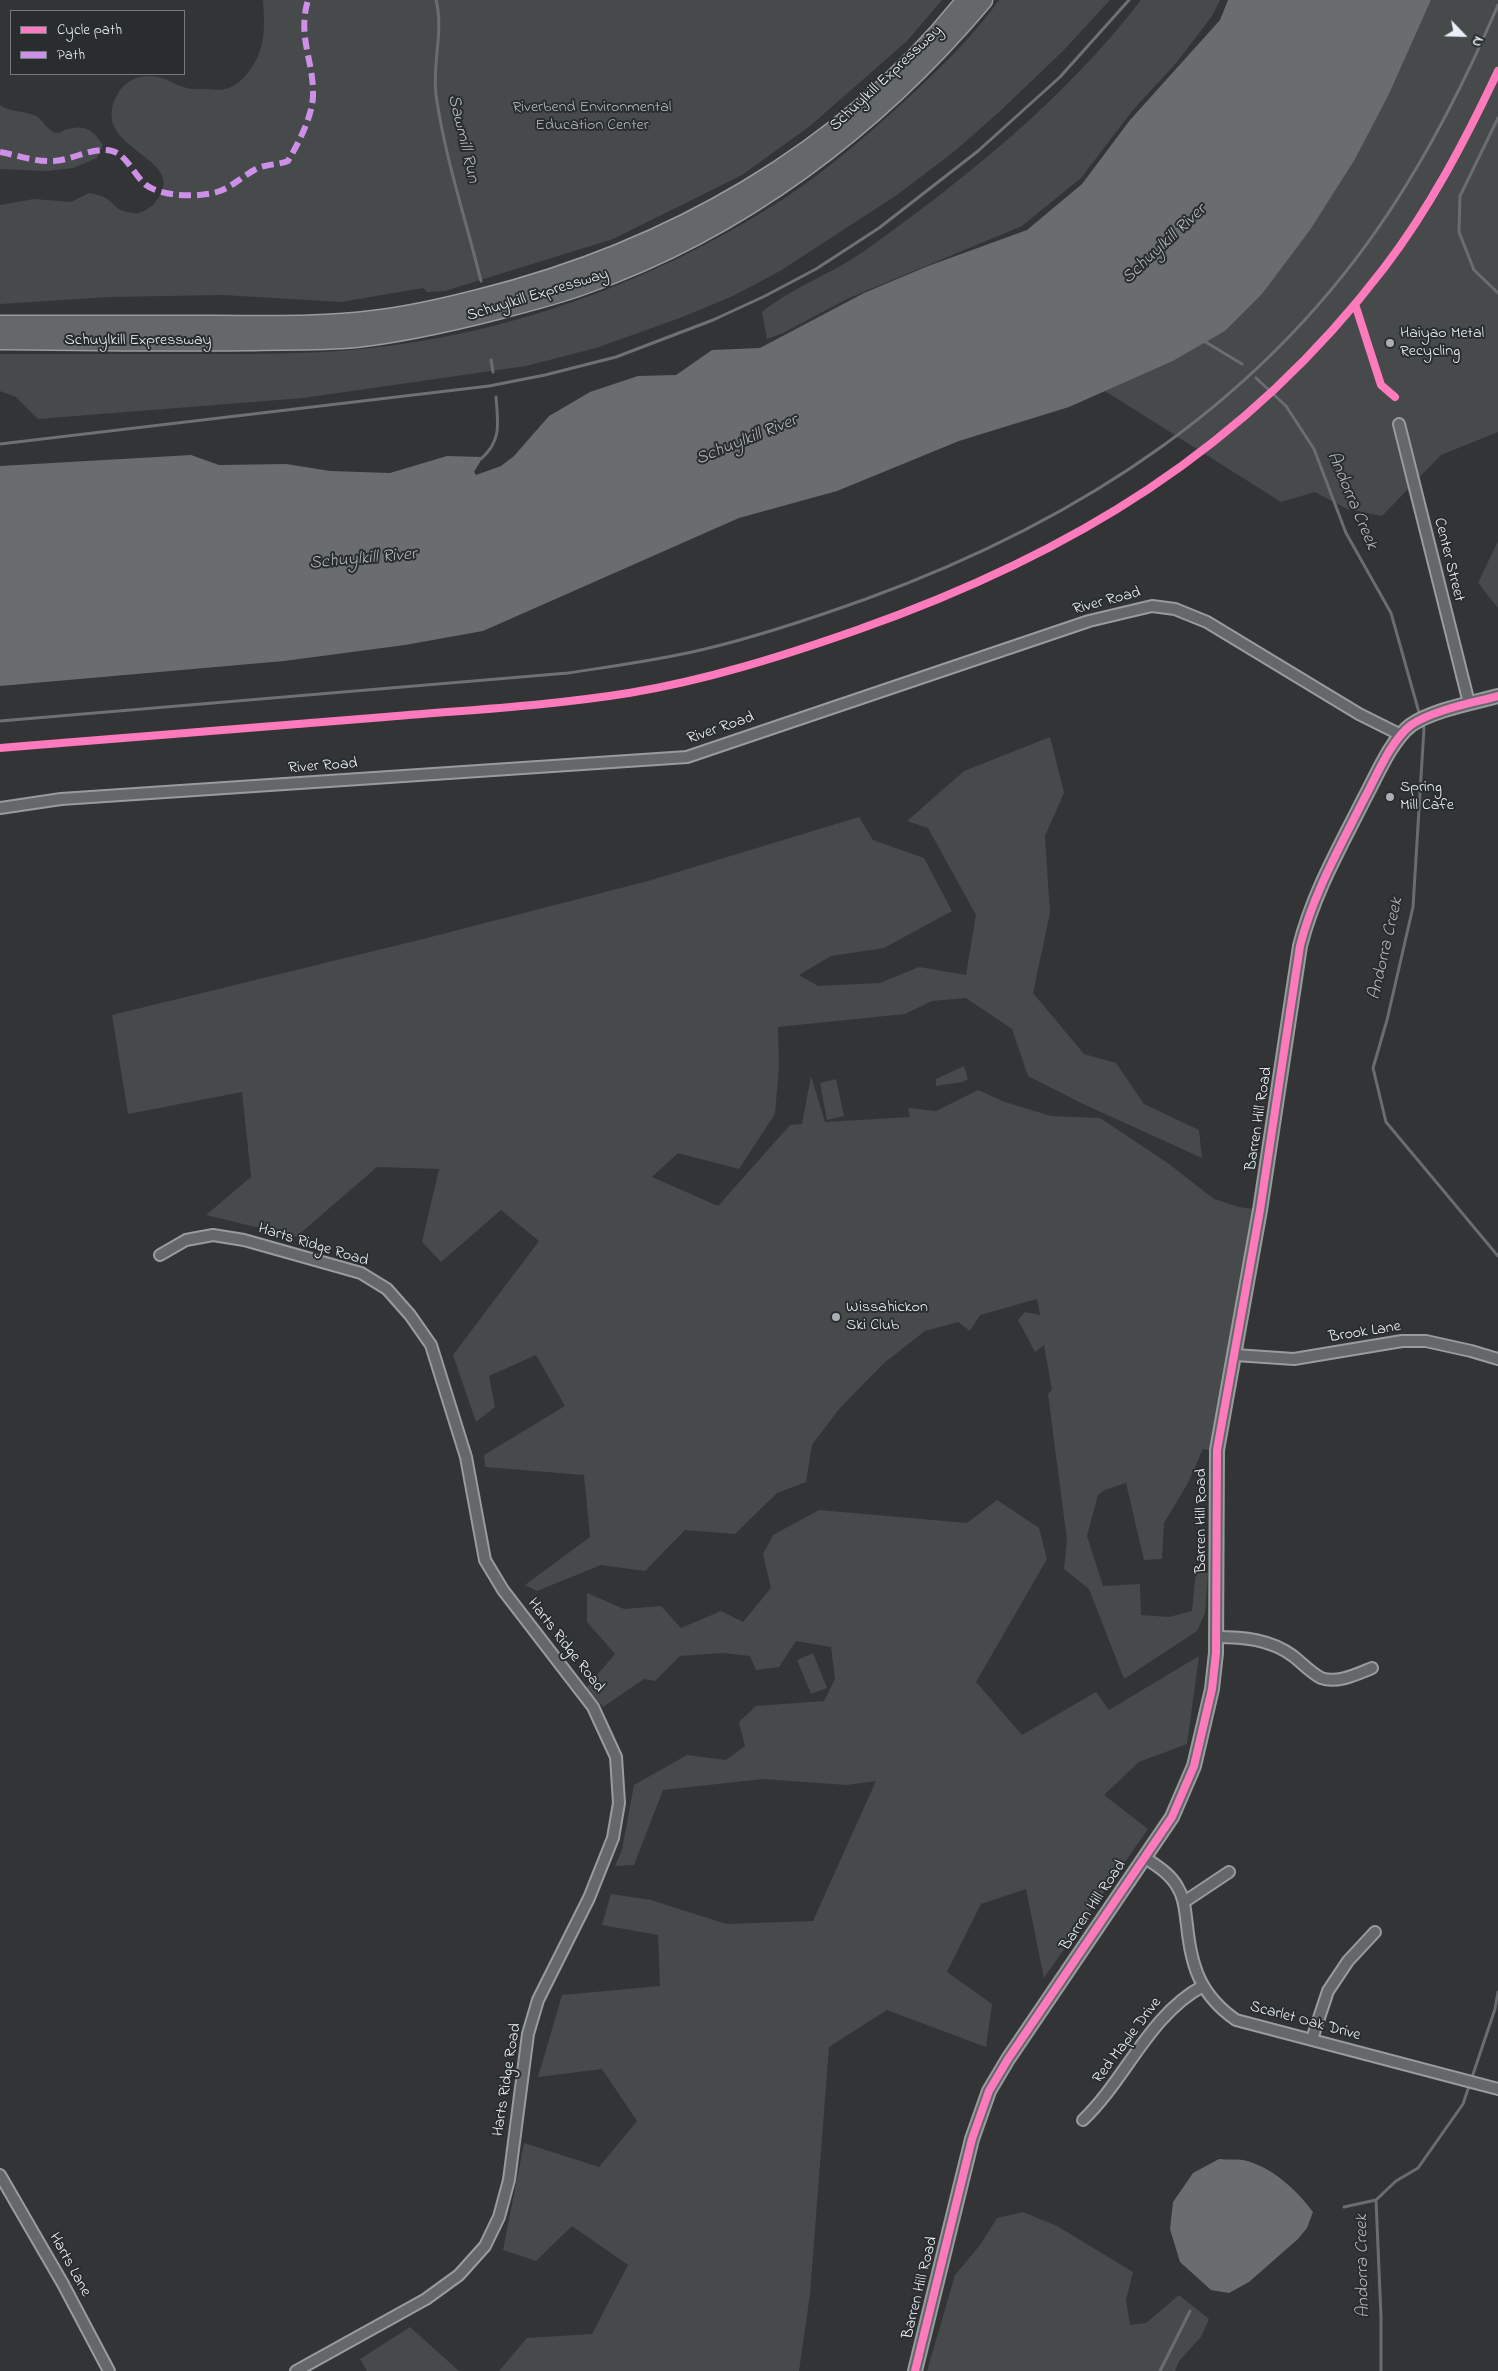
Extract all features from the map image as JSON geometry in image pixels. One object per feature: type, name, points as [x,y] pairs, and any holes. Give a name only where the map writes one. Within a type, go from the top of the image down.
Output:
[{"type":"highway","name":"Schuylkill Expressway","points":[[0,325],[340,324],[431,311],[524,288],[572,272],[612,258],[701,217],[744,193],[791,162],[873,96],[936,34],[966,0]]},
{"type":"highway","name":"Schuylkill Expressway","points":[[0,340],[174,342],[354,338],[408,331],[457,320],[583,286],[694,237],[769,192],[810,164],[854,129],[918,72],[983,0]]},
{"type":"street","name":"Center Street","points":[[1399,424],[1469,703]]},
{"type":"street","name":"River Road","points":[[0,808],[71,798],[687,757],[1089,621],[1152,606],[1175,610],[1207,622],[1359,714],[1401,735]]},
{"type":"street","name":"Barren Hill Road","points":[[915,2371],[972,2139],[989,2091],[1008,2059],[1177,1808],[1194,1766],[1210,1704],[1216,1637],[1216,1461],[1303,935],[1316,898],[1336,855],[1383,764],[1401,735],[1411,725],[1469,703],[1498,696]]},
{"type":"street","name":"Harts Ridge Road","points":[[160,1255],[186,1240],[213,1235],[244,1240],[361,1273],[387,1289],[410,1315],[431,1345],[466,1457],[485,1560],[503,1590],[593,1707],[616,1757],[619,1803],[612,1838],[589,1898],[538,2000],[528,2034],[509,2180],[499,2217],[485,2246],[459,2275],[426,2299],[296,2371]]},
{"type":"street","name":"Brook Lane","points":[[1234,1355],[1294,1359],[1402,1341],[1426,1341],[1498,1359]]},
{"type":"street","points":[[1216,1637],[1249,1638],[1269,1644],[1291,1655],[1321,1678],[1344,1678],[1372,1668]]},
{"type":"street","name":"Scarlet Oak Drive","points":[[1144,1857],[1173,1880],[1184,1902],[1191,1958],[1203,1986],[1222,2009],[1236,2020],[1493,2088]]},
{"type":"street","points":[[1184,1902],[1229,1872]]},
{"type":"street","points":[[1312,2039],[1328,1991],[1348,1961],[1375,1932]]},
{"type":"street","name":"Red Maple Drive","points":[[1083,2120],[1100,2104],[1167,2012],[1185,1996],[1203,1986]]},
{"type":"street","name":"Harts Lane","points":[[0,2175],[63,2284],[109,2371]]},
{"type":"green space","name":"Riverbend Environmental Education Center","points":[[263,0],[942,0],[907,41],[810,126],[742,175],[613,239],[445,291],[427,292],[423,288],[341,302],[223,295],[109,297],[0,304],[0,205],[34,199],[71,202],[89,193],[104,197],[118,209],[126,212],[138,213],[153,205],[163,189],[162,176],[154,165],[128,144],[117,132],[112,117],[118,93],[127,83],[144,76],[162,78],[191,89],[220,90],[234,86],[253,66],[261,49],[264,30]]},
{"type":"green space","points":[[999,0],[1110,0],[1063,51],[998,113],[956,150],[897,195],[780,271],[733,296],[680,318],[596,348],[526,366],[303,398],[38,419],[16,397],[0,391],[0,354],[264,354],[362,349],[416,342],[469,332],[573,302],[674,260],[769,208],[819,174],[881,122],[937,71],[964,43]]},
{"type":"green space","points":[[1141,0],[1220,0],[1212,16],[1177,62],[1133,110],[1081,178],[1022,226],[849,298],[783,333],[767,339],[762,312],[786,295],[863,252],[975,167],[1046,104],[1079,71],[1111,37]]},
{"type":"green space","points":[[1431,0],[1498,0],[1498,432],[1441,455],[1382,516],[1347,509],[1315,492],[1281,502],[1105,391],[1173,361],[1225,331],[1262,294],[1390,92]]},
{"type":"green space","points":[[0,105],[4,108],[36,116],[48,128],[57,133],[80,127],[93,132],[103,145],[97,158],[73,168],[47,171],[0,169]]},
{"type":"green space","points":[[1498,541],[1498,608],[1478,583]]},
{"type":"green space","points":[[1050,737],[1064,793],[1045,836],[1050,913],[1033,993],[1084,1054],[1116,1063],[1144,1104],[1199,1130],[1202,1158],[1081,1103],[1028,1076],[1012,1029],[966,998],[932,1001],[905,1014],[778,1027],[779,1066],[775,1114],[739,1169],[678,1153],[652,1177],[718,1206],[790,1125],[802,1124],[811,1076],[825,1122],[910,1117],[908,1108],[936,1111],[978,1090],[1005,1102],[1051,1116],[1100,1118],[1169,1164],[1214,1199],[1239,1207],[1260,1210],[1219,1416],[1209,1450],[1203,1449],[1188,1483],[1164,1523],[1162,1559],[1144,1560],[1126,1483],[1105,1490],[1098,1495],[1087,1536],[1103,1586],[1140,1584],[1141,1615],[1169,1617],[1192,1611],[1196,1571],[1208,1573],[1205,1613],[1197,1631],[1124,1679],[1089,1589],[1064,1569],[1067,1540],[1048,1394],[1052,1390],[1044,1345],[1035,1352],[1018,1320],[1025,1312],[1040,1315],[1037,1299],[980,1315],[970,1331],[958,1322],[925,1331],[884,1363],[839,1409],[812,1445],[806,1482],[777,1493],[735,1534],[685,1530],[645,1571],[601,1565],[537,1591],[525,1585],[590,1537],[584,1475],[485,1467],[484,1455],[565,1406],[536,1355],[489,1376],[495,1407],[476,1422],[453,1355],[539,1241],[501,1210],[441,1262],[422,1242],[439,1169],[377,1167],[296,1237],[206,1215],[251,1177],[242,1092],[128,1114],[112,1015],[423,939],[648,881],[859,817],[873,840],[924,858],[952,911],[884,948],[831,956],[799,975],[818,986],[880,983],[919,967],[966,975],[976,915],[928,828],[907,821],[964,771]]},
{"type":"green space","points":[[964,1066],[968,1079],[963,1082],[936,1086],[936,1079]]},
{"type":"green space","points":[[836,1079],[844,1116],[827,1120],[820,1083]]},
{"type":"green space","points":[[997,1500],[1039,1528],[1047,1559],[976,1682],[1022,1735],[1096,1692],[1109,1710],[1199,1656],[1187,1744],[1139,1762],[1104,1795],[1148,1829],[1044,1978],[1026,1889],[981,1904],[947,1972],[992,2004],[986,2047],[887,2010],[829,2047],[810,2294],[799,2371],[499,2371],[527,2338],[592,2334],[628,2265],[572,2226],[536,2261],[503,2250],[524,2143],[599,2167],[637,2121],[602,2069],[538,2077],[562,1995],[660,1986],[658,1935],[602,1925],[611,1894],[651,1900],[726,1924],[813,1921],[876,1781],[847,1785],[763,1779],[663,1790],[634,1865],[615,1866],[622,1850],[634,1785],[687,1755],[726,1760],[745,1746],[739,1722],[756,1706],[824,1701],[835,1679],[831,1647],[796,1641],[779,1667],[756,1670],[750,1656],[723,1653],[680,1656],[655,1681],[644,1679],[603,1707],[586,1688],[615,1654],[587,1622],[587,1593],[624,1609],[661,1606],[681,1628],[721,1611],[743,1622],[771,1588],[763,1554],[773,1535],[819,1510],[967,1523]]},
{"type":"green space","points":[[813,1653],[827,1688],[811,1694],[797,1660]]},
{"type":"green space","points":[[1023,2212],[1057,2226],[1133,2272],[1126,2300],[1130,2325],[1146,2323],[1179,2295],[1209,2319],[1201,2337],[1179,2361],[1175,2371],[927,2371],[955,2275],[980,2245],[997,2218]]},
{"type":"green space","points":[[410,2327],[459,2371],[367,2371],[360,2359]]},
{"type":"water","name":"Schuylkill River","points":[[1228,0],[1431,0],[1390,92],[1355,159],[1310,230],[1262,294],[1225,331],[1173,361],[1069,407],[959,441],[837,491],[739,518],[483,631],[405,645],[284,661],[0,686],[0,466],[191,455],[219,465],[286,464],[330,471],[390,473],[447,456],[483,457],[474,472],[476,475],[501,466],[514,456],[549,416],[590,392],[638,376],[676,375],[712,350],[760,348],[864,293],[928,266],[1027,230],[1082,184],[1130,120],[1220,20]]},
{"type":"water","points":[[1219,2159],[1243,2160],[1273,2173],[1291,2187],[1313,2212],[1307,2228],[1298,2239],[1249,2282],[1229,2293],[1211,2290],[1180,2262],[1170,2229],[1173,2202],[1193,2173]]},
{"type":"waterway","name":"Sawmill Run","points":[[436,0],[439,24],[435,71],[436,95],[450,165],[481,281]]},
{"type":"waterway","points":[[1498,118],[1460,196],[1459,232],[1474,270],[1498,293]]},
{"type":"waterway","name":"Andorra Creek","points":[[1204,341],[1242,364]]},
{"type":"waterway","name":"Sawmill Run","points":[[491,360],[493,372]]},
{"type":"waterway","name":"Andorra Creek","points":[[1256,378],[1286,406],[1314,449],[1346,533],[1391,613],[1420,716]]},
{"type":"waterway","name":"Sawmill Run","points":[[481,459],[488,452],[496,438],[498,423],[496,397]]},
{"type":"waterway","name":"Andorra Creek","points":[[1422,722],[1424,728],[1413,907],[1387,1020],[1373,1068],[1386,1122],[1498,1256]]},
{"type":"waterway","name":"Andorra Creek","points":[[1381,2371],[1381,2317],[1376,2200],[1396,2181],[1418,2168],[1463,2104],[1495,2009],[1498,1992]]},
{"type":"waterway","points":[[1344,2207],[1376,2200]]},
{"type":"waterway","points":[[1160,2371],[1190,2311]]},
{"type":"railway","points":[[0,444],[489,386],[545,375],[616,357],[713,320],[765,296],[816,269],[879,228],[978,151],[1060,77],[1129,0]]},
{"type":"railway","points":[[0,721],[568,673],[654,660],[726,644],[826,613],[945,568],[1021,532],[1093,492],[1162,447],[1226,396],[1286,340],[1341,278],[1391,209],[1449,109],[1498,5]]},
{"type":"marked path","points":[[0,152],[52,161],[67,159],[97,150],[112,151],[122,156],[146,185],[162,192],[182,195],[203,195],[220,191],[256,169],[288,161],[304,129],[313,96],[313,83],[304,26],[308,0]]},
{"type":"cycle path","points":[[0,748],[507,707],[568,701],[658,688],[744,666],[857,630],[935,600],[1010,567],[1081,530],[1148,489],[1212,443],[1273,391],[1330,333],[1401,245],[1432,197],[1460,147],[1498,71]]},
{"type":"cycle path","points":[[1355,304],[1381,385],[1395,397]]},
{"type":"cycle path","points":[[915,2371],[972,2139],[989,2091],[1008,2059],[1172,1817],[1194,1766],[1212,1689],[1216,1653],[1217,1450],[1260,1210],[1300,946],[1305,927],[1337,853],[1384,759],[1397,740],[1411,725],[1430,715],[1498,696]]},
{"type":"place","name":"Haiyao Metal Recycling","points":[[1390,343]]},
{"type":"place","name":"Spring Mill Cafe","points":[[1390,797]]},
{"type":"place","name":"Wissahickon Ski Club","points":[[836,1317]]}]
